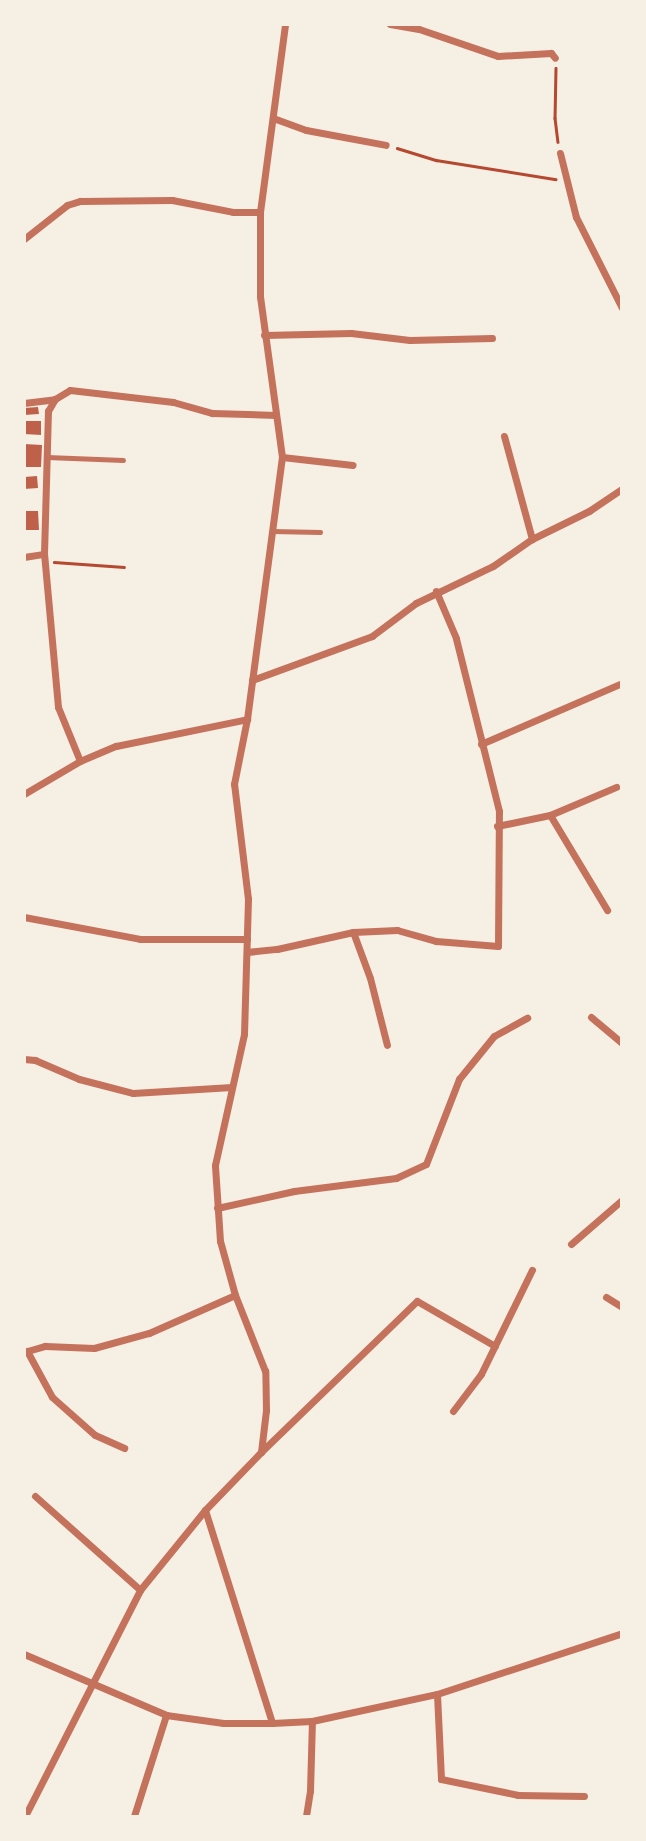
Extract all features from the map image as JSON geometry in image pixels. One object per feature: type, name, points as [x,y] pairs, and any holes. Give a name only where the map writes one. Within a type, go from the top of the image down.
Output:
[{"type":"street","points":[[261,1452],[266,1410],[265,1371],[235,1295],[220,1241],[215,1165],[244,1034],[248,900],[234,784],[247,719],[282,457],[260,297],[260,212],[285,24]]},
{"type":"street","points":[[390,24],[419,29],[498,56],[551,53],[555,58]]},
{"type":"street","points":[[273,118],[306,130],[386,145]]},
{"type":"street","points":[[560,153],[576,217],[621,309]]},
{"type":"street","points":[[24,239],[67,205],[80,201],[172,200],[233,212],[260,212]]},
{"type":"street","points":[[264,335],[351,333],[432,340],[492,338]]},
{"type":"street","points":[[24,403],[55,399],[70,390],[173,401],[212,413],[276,415]]},
{"type":"street","points":[[55,399],[48,411],[45,558],[58,707],[80,761]]},
{"type":"street","points":[[504,436],[532,539]]},
{"type":"street","points":[[282,457],[353,465]]},
{"type":"street","points":[[252,680],[372,636],[436,591],[493,566],[532,539],[589,511],[621,489]]},
{"type":"street","points":[[24,557],[45,558]]},
{"type":"street","points":[[247,952],[277,949],[352,932],[397,930],[436,941],[498,946],[499,811],[456,638],[436,591]]},
{"type":"street","points":[[481,744],[621,683]]},
{"type":"street","points":[[24,794],[80,761],[116,746],[247,719]]},
{"type":"street","points":[[497,827],[550,815],[616,787]]},
{"type":"street","points":[[550,815],[607,911]]},
{"type":"street","points":[[24,917],[140,939],[247,939]]},
{"type":"street","points":[[352,932],[370,978],[387,1045]]},
{"type":"street","points":[[591,1017],[621,1043]]},
{"type":"street","points":[[217,1208],[294,1191],[396,1178],[426,1164],[459,1079],[494,1036],[527,1018]]},
{"type":"street","points":[[24,1059],[35,1060],[79,1079],[133,1093],[232,1087]]},
{"type":"street","points":[[571,1244],[621,1200]]},
{"type":"street","points":[[453,1411],[481,1374],[532,1270]]},
{"type":"street","points":[[124,1448],[96,1435],[52,1396],[26,1351],[45,1346],[94,1348],[149,1334],[235,1295]]},
{"type":"street","points":[[606,1297],[621,1307]]},
{"type":"street","points":[[25,1816],[140,1590],[205,1510],[261,1452],[417,1301],[495,1346]]},
{"type":"street","points":[[35,1496],[140,1590]]},
{"type":"street","points":[[205,1510],[272,1723]]},
{"type":"street","points":[[24,1654],[166,1715],[223,1723],[272,1723],[312,1721],[437,1694],[621,1633]]},
{"type":"street","points":[[437,1694],[441,1779],[518,1795],[584,1796]]},
{"type":"street","points":[[134,1816],[166,1715]]},
{"type":"street","points":[[306,1816],[310,1791],[312,1721]]},
{"type":"lane","points":[[47,457],[123,460]]},
{"type":"lane","points":[[272,531],[320,532]]},
{"type":"path","points":[[555,58],[555,118],[560,153]]},
{"type":"path","points":[[386,145],[436,160],[565,180]]},
{"type":"path","points":[[45,558],[124,567]]},
{"type":"building","points":[[38,407],[39,414],[24,415],[24,408]]},
{"type":"building","points":[[24,421],[41,421],[41,435],[24,434]]},
{"type":"building","points":[[24,444],[42,445],[41,467],[24,467]]},
{"type":"building","points":[[37,476],[38,488],[24,489],[24,477]]},
{"type":"building","points":[[24,511],[38,511],[39,530],[24,530]]}]
